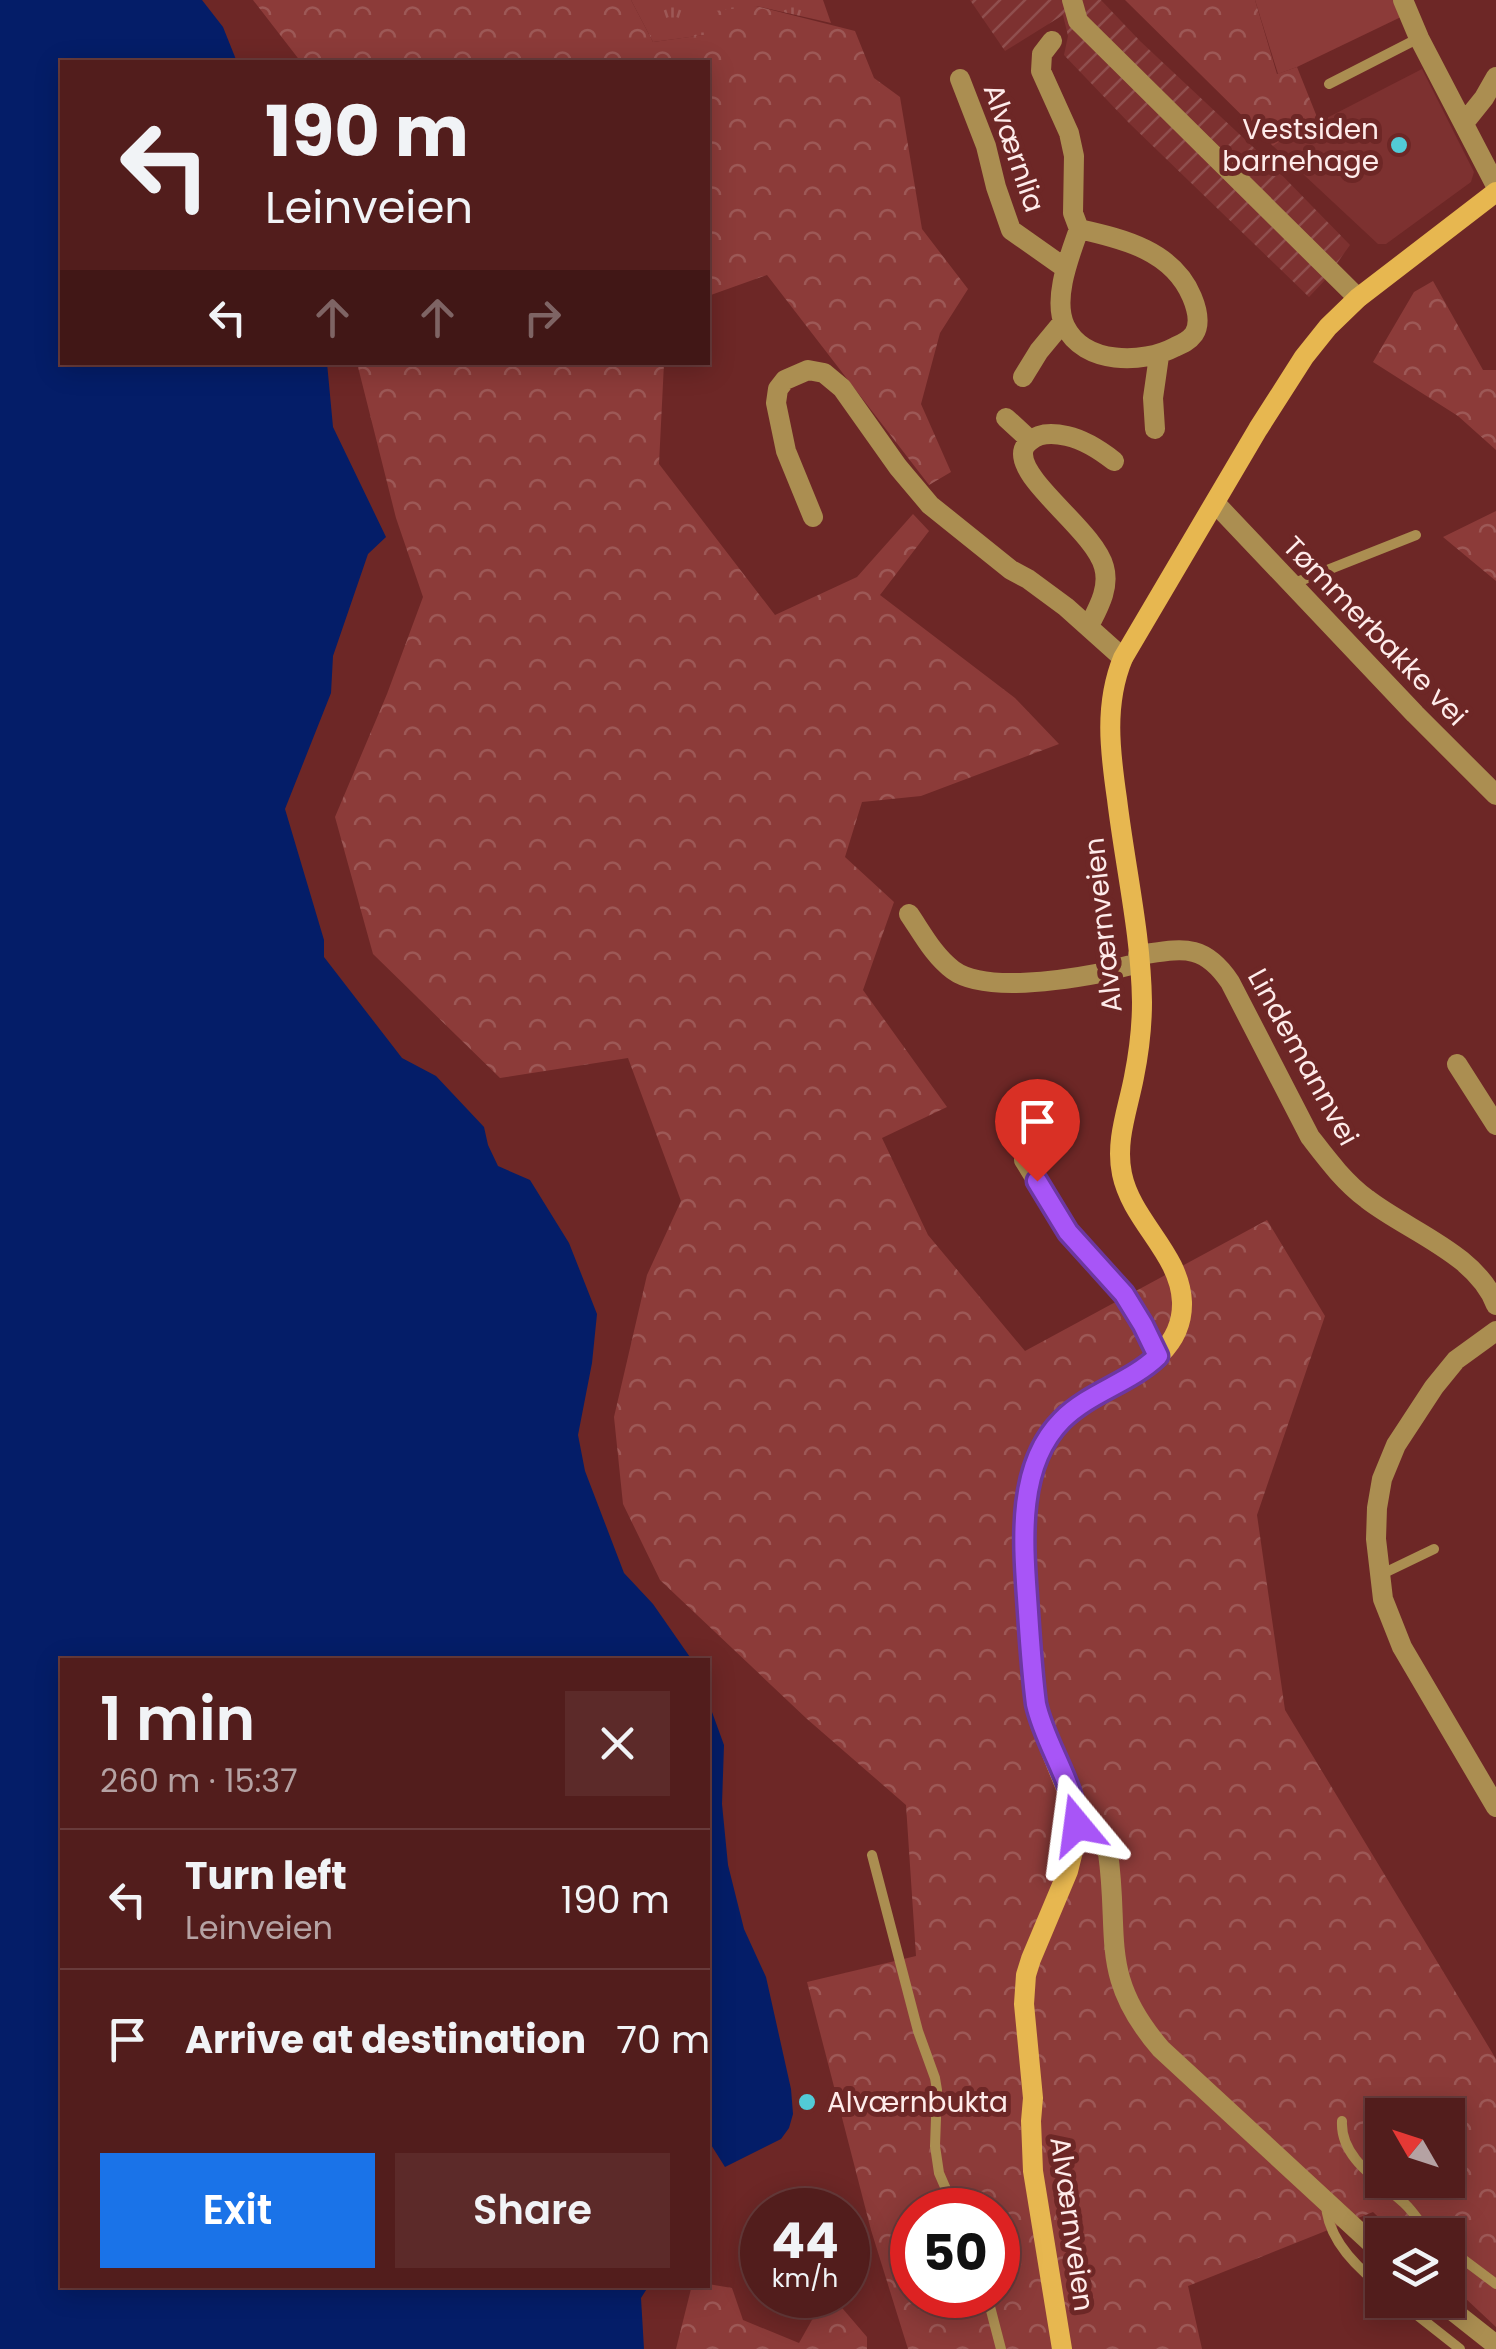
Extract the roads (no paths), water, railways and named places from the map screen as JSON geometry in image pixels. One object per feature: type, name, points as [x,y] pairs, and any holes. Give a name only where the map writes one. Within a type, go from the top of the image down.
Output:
[{"type":"main road","name":"Alværnveien","points":[[1062,2349],[1033,2172],[1033,2098],[1024,2004],[1026,1975],[1068,1871],[1077,1825],[1075,1808],[1040,1724],[1036,1704],[1025,1572],[1028,1495],[1039,1455],[1058,1424],[1158,1356],[1173,1337],[1182,1306],[1171,1262],[1132,1204],[1120,1163],[1120,1139],[1140,1038],[1142,997],[1110,740],[1112,692],[1123,658],[1304,357],[1358,298],[1496,189]]},
{"type":"street","points":[[1072,0],[1078,21],[1358,298]]},
{"type":"street","points":[[1403,0],[1496,189]]},
{"type":"street","name":"Alværnlia","points":[[1052,41],[1042,54],[1041,71],[1069,133],[1074,156],[1073,214],[1079,229],[1066,268],[1061,308],[1064,322]]},
{"type":"street","points":[[1464,123],[1496,77]]},
{"type":"street","name":"Alværnlia","points":[[960,79],[1011,230],[1066,268]]},
{"type":"street","name":"Alværnlia","points":[[1079,229],[1145,248],[1178,273],[1196,306],[1196,331],[1186,342],[1159,356]]},
{"type":"street","points":[[1023,377],[1038,351],[1064,322],[1081,344],[1102,354],[1116,358],[1159,356],[1153,398],[1155,429]]},
{"type":"street","points":[[813,517],[786,451],[776,402],[778,389],[785,380],[808,370],[824,372],[842,388],[930,505],[1089,626],[1123,658]]},
{"type":"street","points":[[1006,418],[1030,440]]},
{"type":"street","points":[[1089,626],[1106,585],[1103,562],[1025,464],[1022,452],[1030,440],[1048,434],[1074,438],[1114,461]]},
{"type":"street","name":"Tømmerbakke vei","points":[[1216,504],[1496,795]]},
{"type":"street","name":"Lindemannvei","points":[[909,914],[938,956],[960,975],[976,980],[1046,980],[1104,972],[1185,950],[1195,950],[1212,959],[1230,982],[1301,1121],[1326,1158],[1366,1199],[1460,1260],[1477,1275],[1496,1305]]},
{"type":"street","points":[[1457,1064],[1496,1124]]},
{"type":"street","points":[[1024,1160],[1068,1232],[1124,1294],[1158,1356]]},
{"type":"street","points":[[1496,1331],[1456,1360],[1434,1387],[1396,1445],[1382,1479],[1377,1508],[1383,1599],[1402,1647],[1496,1807]]},
{"type":"street","points":[[1077,1825],[1100,1838],[1108,1852],[1115,1959],[1123,1992],[1143,2028],[1365,2237]]},
{"type":"street","points":[[1461,2318],[1496,2345]]},
{"type":"lane","points":[[1329,84],[1420,38]]},
{"type":"lane","points":[[1292,584],[1416,535]]},
{"type":"lane","points":[[1379,1575],[1434,1549]]},
{"type":"lane","points":[[872,1855],[913,2013],[935,2078],[934,2146],[945,2188]]},
{"type":"lane","points":[[1342,2122],[1341,2132],[1348,2150],[1417,2218]]},
{"type":"lane","points":[[1326,2201],[1326,2218],[1333,2233],[1365,2272]]},
{"type":"lane","points":[[1465,2262],[1496,2284]]},
{"type":"lane","points":[[994,2318],[1002,2349]]},
{"type":"lane","points":[[1421,2318],[1460,2349]]},
{"type":"place","name":"Vestsiden barnehage","points":[[1399,145]]},
{"type":"place","name":"Alværnbukta","points":[[807,2102]]}]
